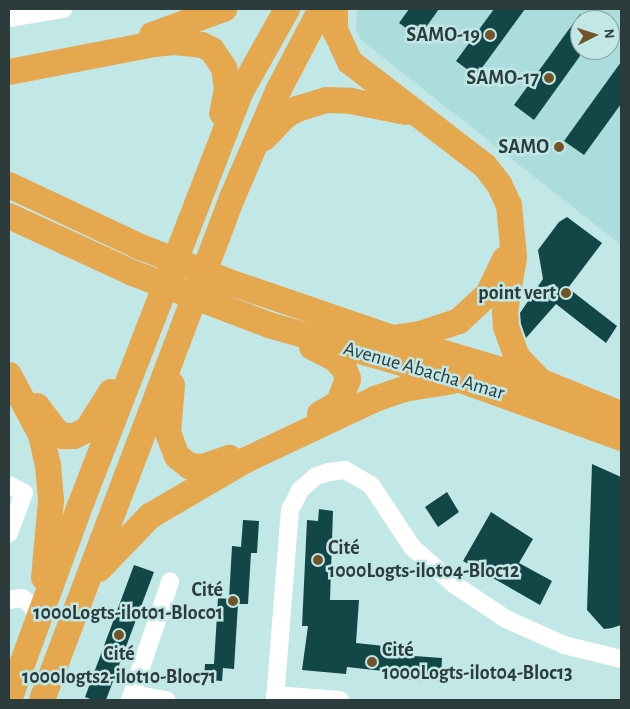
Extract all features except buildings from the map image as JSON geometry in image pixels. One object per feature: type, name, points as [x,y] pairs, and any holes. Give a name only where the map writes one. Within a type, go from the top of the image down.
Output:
[{"type":"highway","points":[[9,66],[116,44],[180,26],[224,9]]},
{"type":"highway","points":[[9,700],[78,511],[242,91],[287,9]]},
{"type":"highway","points":[[42,700],[250,156],[321,9]]},
{"type":"highway","points":[[335,9],[335,30],[350,62],[414,114],[485,166],[509,205],[514,257],[505,312],[506,327],[517,357],[542,382]]},
{"type":"highway","points":[[9,66],[175,42],[202,45],[212,50],[224,68],[227,89],[207,182]]},
{"type":"highway","points":[[250,156],[285,116],[311,104],[327,100],[351,101],[414,114]]},
{"type":"highway","points":[[9,185],[141,247],[229,282],[393,338],[542,382],[621,414]]},
{"type":"highway","name":"Avenue Abacha Amar","points":[[15,221],[133,273],[269,325],[461,380],[621,438]]},
{"type":"highway","points":[[393,338],[444,328],[471,312],[498,277],[513,237]]},
{"type":"highway","points":[[9,362],[56,431],[74,436],[87,430],[94,422],[156,313]]},
{"type":"highway","points":[[182,332],[168,407],[168,434],[177,456],[190,466],[203,467],[216,465],[324,412],[339,403],[346,391],[348,379],[344,368],[334,358],[269,325]]},
{"type":"highway","points":[[9,375],[41,435],[48,466],[51,501],[39,622]]},
{"type":"highway","points":[[86,585],[122,542],[150,516],[191,489],[337,414],[404,389],[461,380]]},
{"type":"street","points":[[9,18],[59,9]]},
{"type":"street","points":[[340,700],[275,698],[290,510],[300,490],[316,476],[329,472],[345,470],[370,485],[412,547],[455,585],[506,619],[564,644],[621,659]]},
{"type":"street","points":[[9,485],[24,493],[9,533]]},
{"type":"street","points":[[166,700],[131,697],[170,582]]},
{"type":"street","points":[[9,600],[22,598],[31,605],[39,622]]},
{"type":"shaded area","name":"SAMO","points":[[357,9],[621,9],[621,245],[361,40],[356,30]]},
{"type":"place","name":"SAMO-19","points":[[490,35]]},
{"type":"place","name":"SAMO-17","points":[[549,78]]},
{"type":"place","name":"SAMO","points":[[559,147]]},
{"type":"place","name":"point vert","points":[[566,293]]},
{"type":"place","name":"Cité 1000Logts-ilot04-Bloc12","points":[[318,560]]},
{"type":"place","name":"Cité 1000Logts-ilot01-Bloc01","points":[[233,601]]},
{"type":"place","name":"Cité 1000logts2-ilot10-Bloc71","points":[[119,635]]},
{"type":"place","name":"Cité 1000Logts-ilot04-Bloc13","points":[[372,662]]}]
